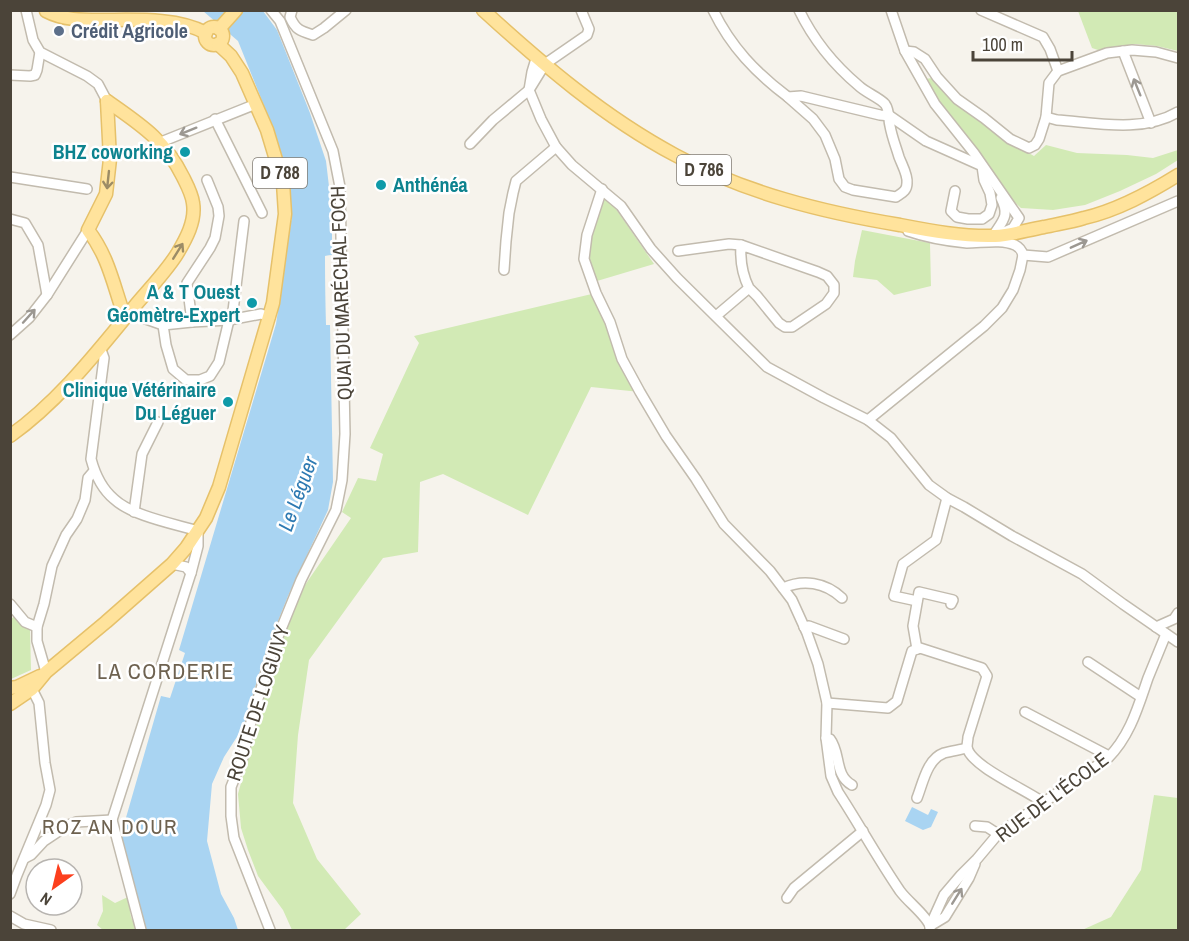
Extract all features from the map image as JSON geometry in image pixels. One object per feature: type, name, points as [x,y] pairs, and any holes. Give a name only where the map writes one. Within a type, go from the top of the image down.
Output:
[{"type":"main road","points":[[61,10],[80,20]]},
{"type":"main road","points":[[220,28],[222,38],[218,44],[209,44],[206,33],[211,28],[220,28],[236,10]]},
{"type":"main road","name":"D 786","points":[[483,10],[541,61],[643,137],[706,171],[776,198],[818,209],[940,232],[993,236],[1017,234],[1086,218],[1121,206],[1153,191],[1179,175]]},
{"type":"main road","points":[[38,14],[80,20],[174,23],[206,33]]},
{"type":"main road","name":"D 788","points":[[12,704],[32,689],[46,672],[172,564],[207,518],[219,487],[270,317],[285,214],[283,183],[267,130],[242,73],[231,56],[218,44]]},
{"type":"main road","points":[[10,436],[57,396],[100,347],[177,254],[191,227],[194,204],[176,162],[161,142],[133,118],[107,101]]},
{"type":"main road","points":[[107,101],[110,159],[106,194],[88,230],[106,258],[122,309],[129,313]]},
{"type":"main road","points":[[10,688],[17,687],[46,672]]},
{"type":"street","name":"QUAI DU MARÉCHAL FOCH","points":[[270,10],[280,21],[333,152],[340,187],[345,434],[342,480],[336,510],[301,580]]},
{"type":"street","points":[[291,14],[293,24],[300,31],[313,34],[346,10]]},
{"type":"street","points":[[470,144],[493,120],[529,90],[541,61],[587,35],[589,29],[581,10]]},
{"type":"street","points":[[713,10],[720,24],[751,66],[813,119],[825,135],[835,159],[839,179],[845,187],[896,197],[904,192],[907,185],[885,103],[863,90],[829,57],[807,27],[799,10]]},
{"type":"street","points":[[891,10],[905,51],[935,104],[958,132],[1019,218],[1032,229]]},
{"type":"street","points":[[981,10],[1043,37],[1058,71]]},
{"type":"street","points":[[38,14],[33,40],[40,52],[98,84],[107,101]]},
{"type":"street","points":[[905,51],[914,52],[925,59],[937,77],[957,99],[1010,139],[1029,148],[1039,139],[1046,117],[1049,83],[1058,71],[1107,53],[1132,50],[1156,52],[1179,58]]},
{"type":"street","points":[[1123,51],[1151,123]]},
{"type":"street","points":[[10,75],[35,75],[40,52]]},
{"type":"street","points":[[529,90],[556,147],[572,165],[621,206],[651,249],[677,278],[767,367],[868,420],[891,438],[929,485],[947,498],[1082,574],[1179,642]]},
{"type":"street","points":[[788,97],[801,96],[890,116],[926,141],[982,166]]},
{"type":"street","points":[[161,142],[256,104]]},
{"type":"street","points":[[1046,117],[1058,120],[1132,125],[1151,123],[1179,112]]},
{"type":"street","points":[[215,119],[262,213]]},
{"type":"street","points":[[504,270],[509,213],[516,181],[556,147]]},
{"type":"street","points":[[955,191],[951,210],[957,217],[982,219],[989,214],[992,205],[982,166]]},
{"type":"street","points":[[10,177],[87,189]]},
{"type":"street","points":[[192,321],[187,283],[213,243],[219,216],[216,198],[207,180]]},
{"type":"street","points":[[993,236],[1005,219],[1006,207],[997,188]]},
{"type":"street","points":[[602,189],[587,235],[584,259],[596,293],[610,322],[622,360],[666,436],[724,524],[770,571],[792,600],[818,664],[827,703],[826,738],[831,776],[838,792],[900,891],[927,920],[932,929]]},
{"type":"street","points":[[1023,255],[1048,257],[1179,201]]},
{"type":"street","points":[[993,236],[1013,228],[1019,218]]},
{"type":"street","points":[[10,219],[25,223],[38,244],[47,295]]},
{"type":"street","points":[[162,325],[173,369],[186,380],[200,380],[210,376],[219,362],[230,319],[244,221]]},
{"type":"street","points":[[868,420],[984,326],[1002,308],[1013,290],[1023,255],[1016,245],[1003,242],[969,243],[928,238],[888,223]]},
{"type":"street","points":[[10,335],[47,295],[88,230]]},
{"type":"street","points":[[678,251],[729,244],[741,245],[827,276],[834,285],[834,293],[825,304],[792,327],[785,327],[749,288],[742,270],[741,245]]},
{"type":"street","points":[[716,316],[749,288]]},
{"type":"street","points":[[129,313],[162,325],[261,314],[270,317]]},
{"type":"street","points":[[100,347],[105,358],[91,459],[94,471],[103,487],[115,501],[134,512],[198,531],[198,546],[191,573],[112,820],[141,930]]},
{"type":"street","points":[[134,512],[142,454],[158,422]]},
{"type":"street","points":[[46,672],[37,641],[37,627],[52,567],[85,500],[88,478],[94,471]]},
{"type":"street","points":[[917,601],[894,596],[903,564],[936,540],[947,498]]},
{"type":"street","points":[[172,564],[186,567],[191,573]]},
{"type":"street","name":"ROUTE DE LOGUIVY","points":[[270,930],[234,838],[231,787],[243,757],[273,650],[301,580]]},
{"type":"street","points":[[783,588],[792,584],[812,583],[834,590],[842,598]]},
{"type":"street","points":[[827,703],[888,708],[897,701],[915,650],[913,626],[919,592],[952,600],[951,604]]},
{"type":"street","points":[[10,604],[25,622],[37,627]]},
{"type":"street","points":[[1156,627],[1174,619],[1179,613]]},
{"type":"street","points":[[804,627],[809,626],[844,639]]},
{"type":"street","name":"RUE DE L'ÉCOLE","points":[[932,929],[944,895],[998,834],[1109,756],[1124,739],[1166,634]]},
{"type":"street","points":[[915,650],[920,648],[982,668],[987,676],[968,737],[967,748],[981,766],[1044,803]]},
{"type":"street","points":[[1088,662],[1142,697]]},
{"type":"street","points":[[25,857],[50,790],[39,703],[32,689]]},
{"type":"street","points":[[1025,712],[1109,756]]},
{"type":"street","points":[[826,738],[830,739],[836,749],[840,773],[845,781],[852,785]]},
{"type":"street","points":[[917,798],[933,759],[967,748]]},
{"type":"street","points":[[27,857],[68,825],[76,822],[112,820]]},
{"type":"street","points":[[975,826],[987,827],[998,834]]},
{"type":"street","points":[[787,898],[794,888],[863,831]]},
{"type":"street","name":"RUE DE L'ÉCOLE","points":[[932,929],[945,917],[969,878],[977,859]]},
{"type":"street","points":[[10,894],[24,860]]},
{"type":"street","points":[[10,916],[24,924],[51,930]]},
{"type":"green space","points":[[1078,11],[1178,11],[1178,51],[1135,44],[1101,51],[1092,48]]},
{"type":"green space","points":[[932,78],[953,100],[1006,140],[1034,156],[1046,145],[1077,153],[1153,158],[1178,150],[1178,160],[1156,174],[1085,205],[1053,210],[1021,208],[1011,199],[925,79]]},
{"type":"green space","points":[[605,198],[616,209],[654,264],[597,281],[587,259],[596,221]]},
{"type":"green space","points":[[862,230],[930,243],[931,286],[894,295],[877,280],[853,277]]},
{"type":"green space","points":[[596,293],[640,392],[591,387],[528,515],[443,474],[420,482],[418,552],[383,558],[309,660],[298,735],[293,803],[317,859],[361,914],[344,930],[292,930],[283,910],[258,876],[241,828],[238,794],[277,651],[305,585],[351,518],[342,512],[358,478],[376,481],[383,454],[370,448],[419,343],[414,336]]},
{"type":"green space","points":[[16,615],[30,629],[31,670],[11,679],[11,619]]},
{"type":"green space","points":[[1154,795],[1178,798],[1178,930],[1082,930],[1111,917],[1141,870]]},
{"type":"green space","points":[[102,895],[115,903],[128,897],[131,917],[137,930],[103,930],[97,925],[103,911]]},
{"type":"water","name":"Le Léguer","points":[[203,11],[263,11],[277,30],[310,113],[326,161],[332,212],[332,255],[325,256],[326,325],[330,325],[333,482],[328,510],[288,596],[266,651],[242,729],[224,757],[212,784],[207,841],[221,894],[238,930],[144,930],[118,831],[123,828],[161,696],[170,698],[185,653],[179,650],[276,324],[292,215],[287,171],[273,128],[238,41]]},
{"type":"water","points":[[912,807],[928,815],[931,809],[938,812],[931,827],[923,830],[905,821]]},
{"type":"pier","points":[[335,255],[333,258],[328,258],[329,322],[333,325],[326,325],[325,256]]},
{"type":"place","name":"Crédit Agricole","points":[[59,31]]},
{"type":"place","name":"BHZ coworking","points":[[185,152]]},
{"type":"place","name":"Anthénéa","points":[[381,185]]},
{"type":"place","name":"A & T Ouest Géomètre-Expert","points":[[252,303]]},
{"type":"place","name":"Clinique Vétérinaire Du Léguer","points":[[228,402]]},
{"type":"district","name":"LA CORDERIE","points":[[166,671]]},
{"type":"district","name":"ROZ AN DOUR","points":[[110,827]]}]
